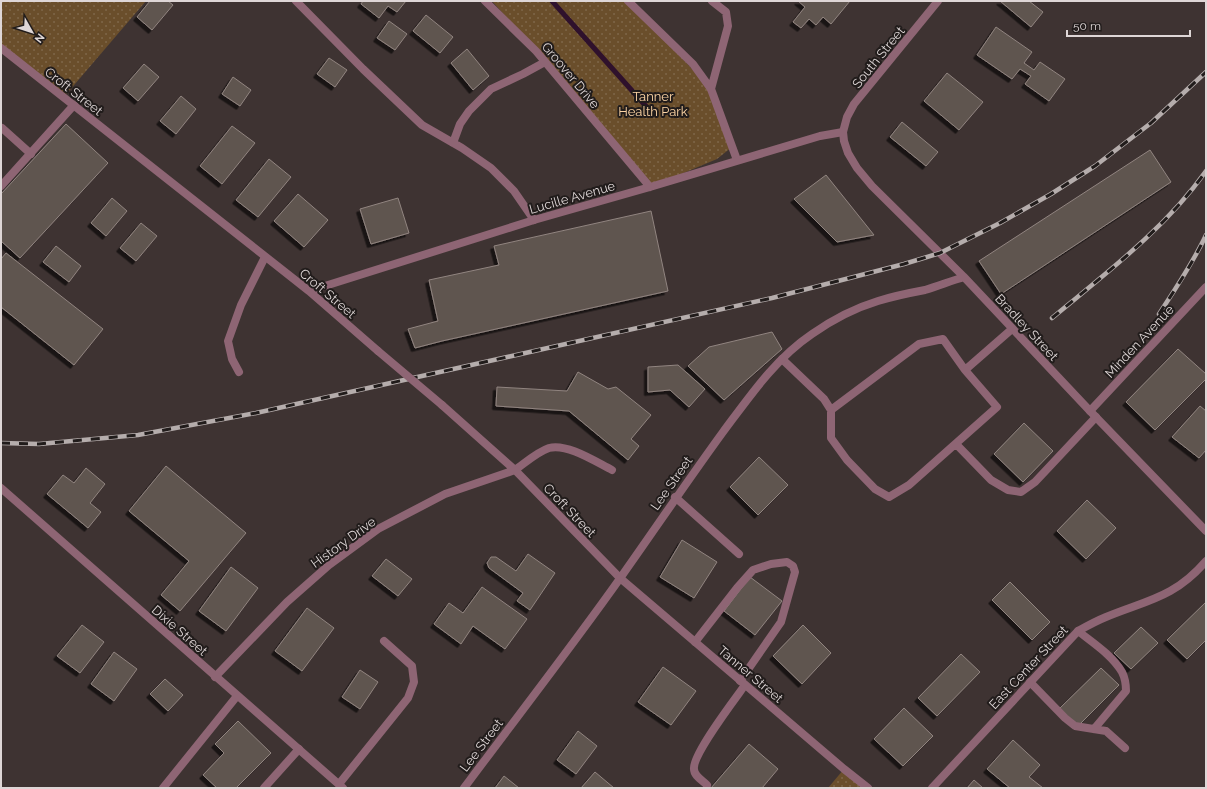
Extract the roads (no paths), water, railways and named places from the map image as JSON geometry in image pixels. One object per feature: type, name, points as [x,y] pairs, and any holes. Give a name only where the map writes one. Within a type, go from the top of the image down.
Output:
[{"type":"street","points":[[296,1],[363,70],[422,125],[492,168],[514,191],[534,220]]},
{"type":"street","name":"Groover Drive","points":[[485,1],[536,50],[650,187]]},
{"type":"street","points":[[628,1],[693,64],[711,89],[737,160]]},
{"type":"street","points":[[711,89],[728,26],[726,12],[712,1]]},
{"type":"street","name":"South Street","points":[[843,132],[854,104],[938,1]]},
{"type":"street","name":"Croft Street","points":[[1,48],[309,291],[515,470],[620,578]]},
{"type":"street","points":[[453,143],[460,124],[491,88],[523,74],[545,62]]},
{"type":"street","points":[[1,186],[74,106]]},
{"type":"street","points":[[2,128],[31,154]]},
{"type":"street","name":"Lucille Avenue","points":[[309,291],[534,220],[820,136],[843,132]]},
{"type":"street","name":"Bradley Street","points":[[843,132],[848,153],[857,168],[872,186],[964,277],[1096,418],[1206,530]]},
{"type":"street","points":[[239,372],[232,359],[228,341],[241,305],[265,257]]},
{"type":"street","name":"Lee Street","points":[[464,788],[620,578],[675,497],[758,385],[782,359],[812,334],[832,321],[854,310],[901,294],[926,289],[964,277]]},
{"type":"street","name":"Minden Avenue","points":[[1090,411],[1206,287]]},
{"type":"street","points":[[966,370],[1012,329]]},
{"type":"street","points":[[782,359],[824,399],[831,410],[831,438],[847,460],[874,489],[889,497],[909,485],[997,408],[943,339],[919,344],[831,410]]},
{"type":"street","points":[[956,444],[991,480],[1008,490],[1021,492],[1035,482],[1096,418]]},
{"type":"street","name":"History Drive","points":[[215,677],[287,602],[330,565],[378,529],[444,494],[515,470],[548,448],[562,446],[612,470]]},
{"type":"street","name":"Dixie Street","points":[[1,488],[341,786]]},
{"type":"street","points":[[675,497],[739,554]]},
{"type":"street","points":[[695,642],[753,570],[771,564],[787,562],[793,566],[795,572],[781,622],[708,736],[693,766],[694,774],[707,785]]},
{"type":"street","name":"East Center Street","points":[[932,788],[1078,630],[1106,617],[1154,600],[1171,592],[1187,581],[1204,564]]},
{"type":"street","name":"Tanner Street","points":[[620,578],[742,683],[868,788]]},
{"type":"street","points":[[1078,630],[1108,656],[1122,673],[1126,684],[1126,691],[1094,729]]},
{"type":"street","points":[[341,786],[408,698],[414,682],[412,666],[384,641]]},
{"type":"street","points":[[1030,682],[1065,718],[1075,726],[1106,731],[1125,748]]},
{"type":"street","points":[[163,788],[238,696]]},
{"type":"street","points":[[264,788],[299,749]]},
{"type":"waterway","points":[[552,1],[652,113]]},
{"type":"railway","points":[[1,443],[39,444],[138,435],[256,413],[772,298],[904,264],[940,253],[1000,223],[1051,194],[1095,166],[1151,123],[1206,72]]},
{"type":"railway","points":[[1052,318],[1114,267],[1153,231],[1190,192],[1206,171]]},
{"type":"railway","points":[[1159,314],[1190,265],[1206,235]]},
{"type":"park label","name":"Tanner Health Park","points":[[653,104]]}]
